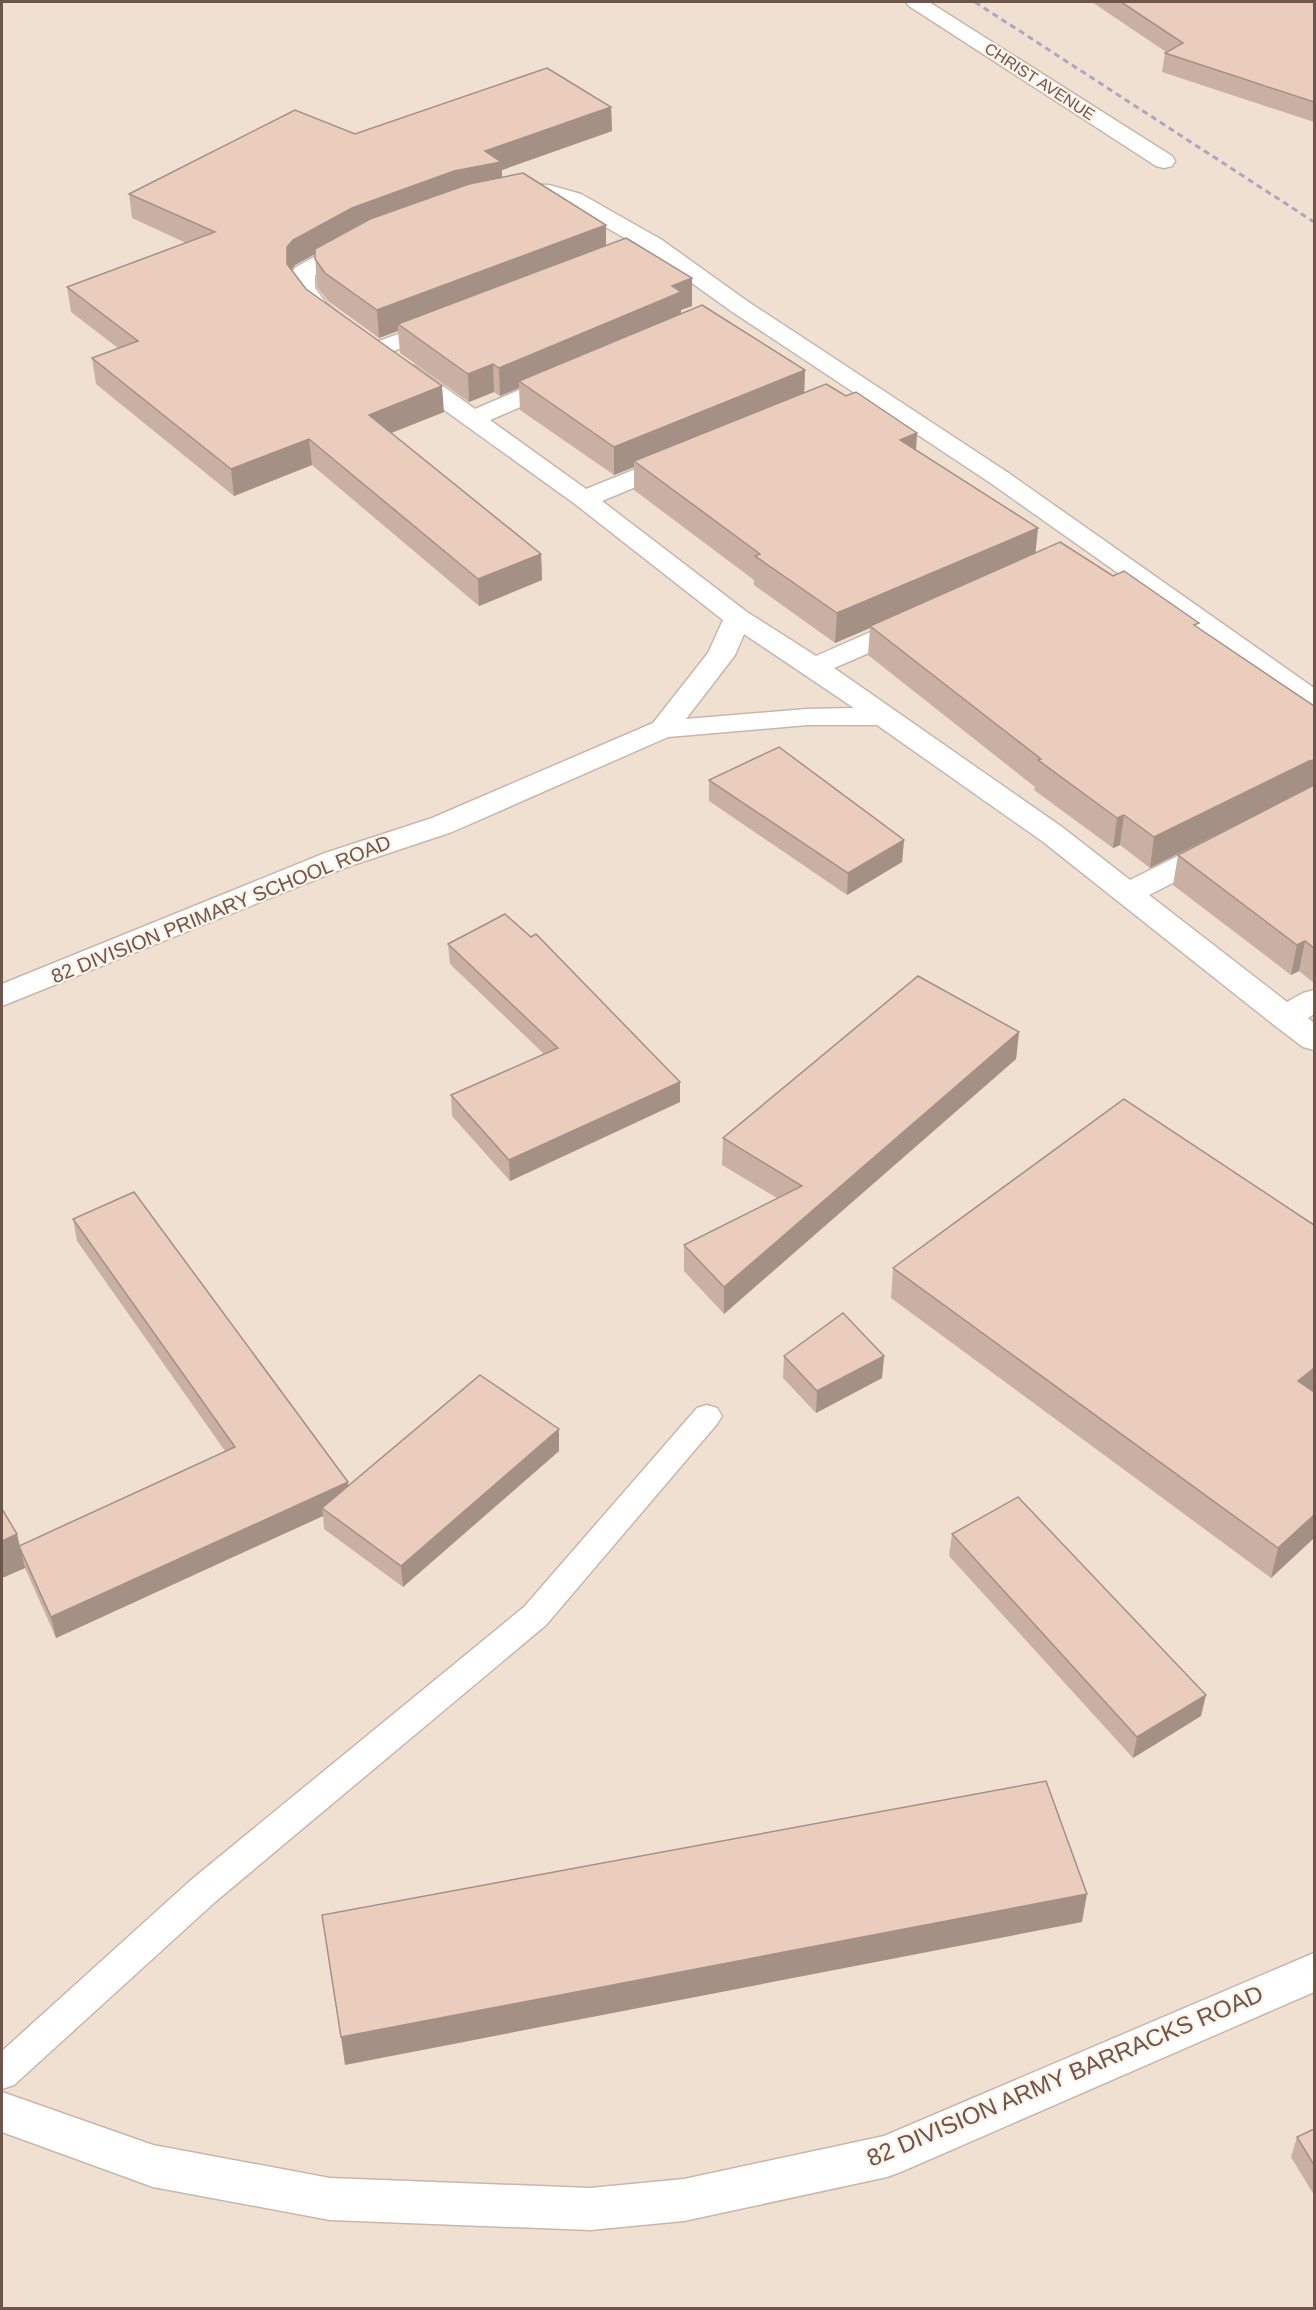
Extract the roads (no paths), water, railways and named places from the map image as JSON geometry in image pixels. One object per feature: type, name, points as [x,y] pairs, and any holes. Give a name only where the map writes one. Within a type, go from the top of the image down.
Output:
[{"type":"street","name":"CHRIST AVENUE","points":[[916,2],[1164,161]]},
{"type":"street","points":[[494,197],[524,191],[549,192],[573,199],[728,311],[849,392],[941,438],[1082,549],[1179,603],[1314,700]]},
{"type":"street","points":[[375,236],[304,272],[303,288],[318,308],[584,499],[737,618],[814,667],[1052,834],[1314,1040]]},
{"type":"street","points":[[363,340],[465,316]]},
{"type":"street","points":[[472,419],[579,374]]},
{"type":"street","points":[[584,499],[694,454]]},
{"type":"street","points":[[814,667],[932,615]]},
{"type":"street","points":[[663,729],[721,655],[737,618]]},
{"type":"street","points":[[663,729],[807,717],[885,716]]},
{"type":"street","name":"82 DIVISION PRIMARY SCHOOL ROAD","points":[[2,996],[336,860],[442,825],[663,729]]},
{"type":"street","points":[[1126,894],[1241,836]]},
{"type":"street","points":[[1285,1017],[1314,1000]]},
{"type":"street","name":"82 DIVISION ARMY BARRACKS ROAD","points":[[2,2112],[153,2166],[330,2199],[590,2209],[684,2200],[887,2156],[1314,1972]]},
{"type":"lane","points":[[2,2073],[202,1892],[535,1616],[707,1416]]},
{"type":"railway","points":[[975,2],[1314,222]]}]
